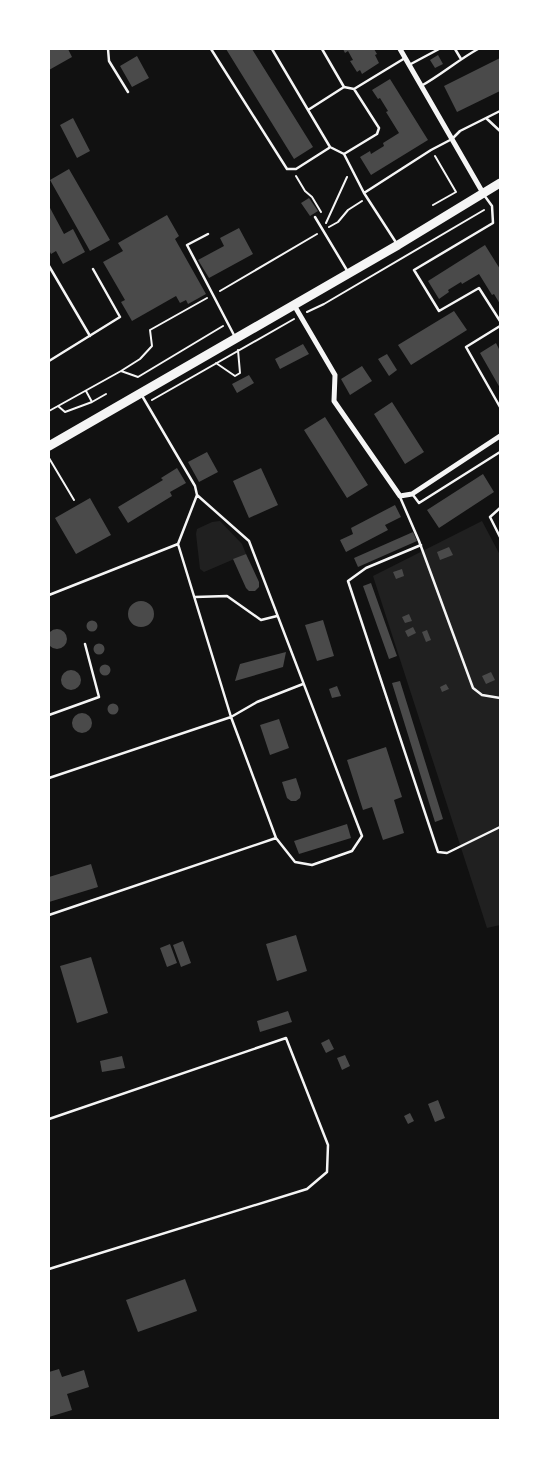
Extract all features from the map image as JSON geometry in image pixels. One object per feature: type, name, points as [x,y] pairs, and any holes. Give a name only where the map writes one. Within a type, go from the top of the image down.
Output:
[{"type":"main road","points":[[49,445],[398,245],[500,184]]},
{"type":"street","points":[[400,49],[483,193]]},
{"type":"street","points":[[294,305],[335,375],[334,400],[400,496],[412,494],[500,436]]},
{"type":"lane","points":[[108,49],[109,60],[128,92]]},
{"type":"lane","points":[[210,49],[287,169],[296,169],[330,148]]},
{"type":"lane","points":[[272,49],[330,148],[344,154],[364,193],[398,245]]},
{"type":"lane","points":[[322,49],[344,87]]},
{"type":"lane","points":[[409,65],[438,49]]},
{"type":"lane","points":[[455,49],[461,58]]},
{"type":"lane","points":[[421,86],[439,76],[461,58],[478,49]]},
{"type":"lane","points":[[308,110],[344,87],[354,89],[404,58]]},
{"type":"lane","points":[[344,154],[377,134],[379,128],[354,89]]},
{"type":"lane","points":[[364,193],[452,139],[460,131],[500,111]]},
{"type":"lane","points":[[486,118],[500,131]]},
{"type":"lane","points":[[483,193],[492,206],[493,223],[414,270],[438,311],[479,288],[500,321]]},
{"type":"lane","points":[[315,217],[349,273]]},
{"type":"lane","points":[[208,234],[186,245],[236,338]]},
{"type":"lane","points":[[49,266],[90,336]]},
{"type":"lane","points":[[49,361],[120,317],[93,269]]},
{"type":"lane","points":[[500,326],[466,347],[500,406]]},
{"type":"lane","points":[[140,393],[195,486],[197,495],[178,544],[231,716],[276,838],[295,862],[312,865],[352,851],[362,836],[249,541],[197,495]]},
{"type":"lane","points":[[412,494],[419,504],[500,452]]},
{"type":"lane","points":[[400,496],[421,545],[473,688],[482,695],[500,698]]},
{"type":"lane","points":[[500,508],[490,517],[500,537]]},
{"type":"lane","points":[[49,595],[178,544]]},
{"type":"lane","points":[[421,545],[366,568],[348,582],[438,852],[447,853],[500,827]]},
{"type":"lane","points":[[195,597],[227,596],[261,620],[277,616]]},
{"type":"lane","points":[[49,715],[99,697],[85,644]]},
{"type":"lane","points":[[49,778],[231,716],[257,702],[303,684]]},
{"type":"lane","points":[[49,915],[276,838]]},
{"type":"lane","points":[[49,1118],[286,1038],[328,1144],[327,1172],[307,1189],[49,1269]]},
{"type":"path","points":[[432,150],[456,192],[433,205]]},
{"type":"path","points":[[323,230],[351,168]]},
{"type":"path","points":[[296,169],[294,174],[321,212],[315,217]]},
{"type":"path","points":[[49,411],[140,359],[152,346],[150,330],[338,222],[348,210],[362,201],[364,193]]},
{"type":"path","points":[[184,382],[238,350],[324,304],[492,206]]},
{"type":"path","points":[[121,371],[138,377],[228,322]]},
{"type":"path","points":[[216,363],[235,376],[240,373],[238,350]]},
{"type":"path","points":[[85,390],[92,402]]},
{"type":"path","points":[[58,406],[65,412],[92,402],[106,394]]},
{"type":"path","points":[[49,458],[74,500]]},
{"type":"shaded area","points":[[220,521],[242,544],[246,554],[204,572],[200,569],[197,529],[212,522]]},
{"type":"shaded area","points":[[482,521],[500,555],[500,925],[487,928],[373,576]]},
{"type":"building","points":[[49,49],[68,49],[72,57],[49,70]]},
{"type":"building","points":[[226,49],[252,49],[313,147],[294,159]]},
{"type":"building","points":[[343,49],[374,49],[379,63],[362,74],[360,70],[357,72],[350,61],[353,60],[348,51],[345,53]]},
{"type":"building","points":[[438,55],[443,64],[435,68],[430,60]]},
{"type":"building","points":[[137,56],[149,78],[132,87],[120,66]]},
{"type":"building","points":[[500,58],[500,91],[457,112],[444,86]]},
{"type":"building","points":[[390,79],[428,140],[371,175],[360,157],[370,151],[371,154],[384,146],[383,143],[399,133],[380,98],[378,99],[372,90]]},
{"type":"building","points":[[73,118],[90,151],[77,158],[60,125]]},
{"type":"building","points":[[69,169],[110,240],[90,251],[50,180]]},
{"type":"building","points":[[309,198],[318,211],[310,216],[301,203]]},
{"type":"building","points":[[49,206],[64,234],[73,229],[85,252],[63,264],[56,251],[51,254],[49,250]]},
{"type":"building","points":[[167,215],[179,236],[175,239],[206,294],[188,304],[186,300],[180,303],[176,296],[132,321],[121,302],[125,300],[103,262],[123,251],[118,243]]},
{"type":"building","points":[[239,228],[253,254],[209,278],[198,260],[224,246],[220,238]]},
{"type":"building","points":[[485,245],[500,269],[500,304],[479,274],[448,290],[449,292],[439,299],[428,281]]},
{"type":"building","points":[[454,311],[467,330],[411,365],[398,345]]},
{"type":"building","points":[[496,343],[500,351],[500,388],[480,353]]},
{"type":"building","points":[[303,344],[309,354],[280,369],[275,359]]},
{"type":"building","points":[[387,354],[397,370],[389,376],[378,359]]},
{"type":"building","points":[[362,366],[372,381],[350,395],[341,379]]},
{"type":"building","points":[[249,375],[254,383],[237,393],[232,384]]},
{"type":"building","points":[[392,402],[424,452],[405,464],[374,414]]},
{"type":"building","points":[[325,417],[368,485],[347,498],[304,430]]},
{"type":"building","points":[[207,452],[218,472],[199,482],[188,462]]},
{"type":"building","points":[[177,468],[186,483],[170,492],[172,496],[128,523],[118,507],[163,480],[161,478]]},
{"type":"building","points":[[261,468],[278,505],[249,518],[233,481]]},
{"type":"building","points":[[483,474],[494,492],[439,528],[427,510]]},
{"type":"building","points":[[90,498],[111,535],[76,554],[55,518]]},
{"type":"building","points":[[395,505],[401,517],[385,525],[388,530],[346,552],[340,540],[353,534],[351,528]]},
{"type":"building","points":[[413,532],[417,541],[358,567],[354,558]]},
{"type":"building","points":[[449,547],[453,555],[440,560],[437,552]]},
{"type":"building","points":[[246,554],[259,582],[259,587],[255,591],[249,591],[246,588],[233,559]]},
{"type":"building","points":[[402,569],[404,576],[396,579],[393,572]]},
{"type":"building","points":[[371,583],[397,656],[389,659],[363,586]]},
{"type":"building","points":[[141,601],[150,605],[154,614],[150,623],[141,627],[132,623],[128,614],[132,605]]},
{"type":"building","points":[[409,614],[412,621],[405,623],[402,617]]},
{"type":"building","points":[[92,620],[98,626],[92,632],[86,626]]},
{"type":"building","points":[[323,620],[334,656],[317,661],[305,625]]},
{"type":"building","points":[[413,627],[416,633],[408,637],[405,631]]},
{"type":"building","points":[[57,629],[64,632],[67,639],[64,646],[57,649],[50,646],[47,639],[50,632]]},
{"type":"building","points":[[427,630],[431,640],[426,642],[422,632]]},
{"type":"building","points":[[99,643],[105,649],[99,655],[93,649]]},
{"type":"building","points":[[286,652],[283,667],[235,681],[240,664]]},
{"type":"building","points":[[105,664],[111,670],[105,676],[99,670]]},
{"type":"building","points":[[71,670],[78,673],[81,680],[78,687],[71,690],[64,687],[61,680],[64,673]]},
{"type":"building","points":[[491,672],[495,680],[486,684],[482,676]]},
{"type":"building","points":[[400,681],[443,819],[435,822],[392,683]]},
{"type":"building","points":[[446,684],[449,689],[442,692],[440,687]]},
{"type":"building","points":[[337,686],[341,696],[332,698],[329,689]]},
{"type":"building","points":[[113,703],[119,709],[113,715],[107,709]]},
{"type":"building","points":[[82,713],[89,716],[92,723],[89,730],[82,733],[75,730],[72,723],[75,716]]},
{"type":"building","points":[[279,719],[289,748],[270,755],[260,725]]},
{"type":"building","points":[[386,747],[402,797],[394,800],[404,833],[383,840],[372,807],[363,810],[347,760]]},
{"type":"building","points":[[296,778],[301,793],[300,798],[296,801],[291,801],[287,798],[282,782]]},
{"type":"building","points":[[347,824],[351,838],[299,854],[294,841]]},
{"type":"building","points":[[91,864],[98,887],[49,902],[49,877]]},
{"type":"building","points":[[296,935],[307,971],[277,981],[266,944]]},
{"type":"building","points":[[183,941],[191,963],[181,967],[173,945]]},
{"type":"building","points":[[170,944],[177,963],[167,967],[160,948]]},
{"type":"building","points":[[91,957],[108,1013],[77,1023],[60,966]]},
{"type":"building","points":[[288,1011],[292,1022],[260,1032],[257,1021]]},
{"type":"building","points":[[329,1039],[334,1049],[326,1053],[321,1043]]},
{"type":"building","points":[[345,1055],[350,1066],[342,1070],[337,1058]]},
{"type":"building","points":[[122,1056],[125,1068],[102,1072],[100,1061]]},
{"type":"building","points":[[438,1100],[445,1118],[435,1122],[428,1104]]},
{"type":"building","points":[[410,1113],[414,1121],[408,1124],[404,1116]]},
{"type":"building","points":[[185,1279],[197,1311],[138,1332],[126,1300]]},
{"type":"building","points":[[59,1369],[62,1377],[84,1370],[89,1387],[67,1394],[72,1410],[49,1417],[49,1372]]}]
